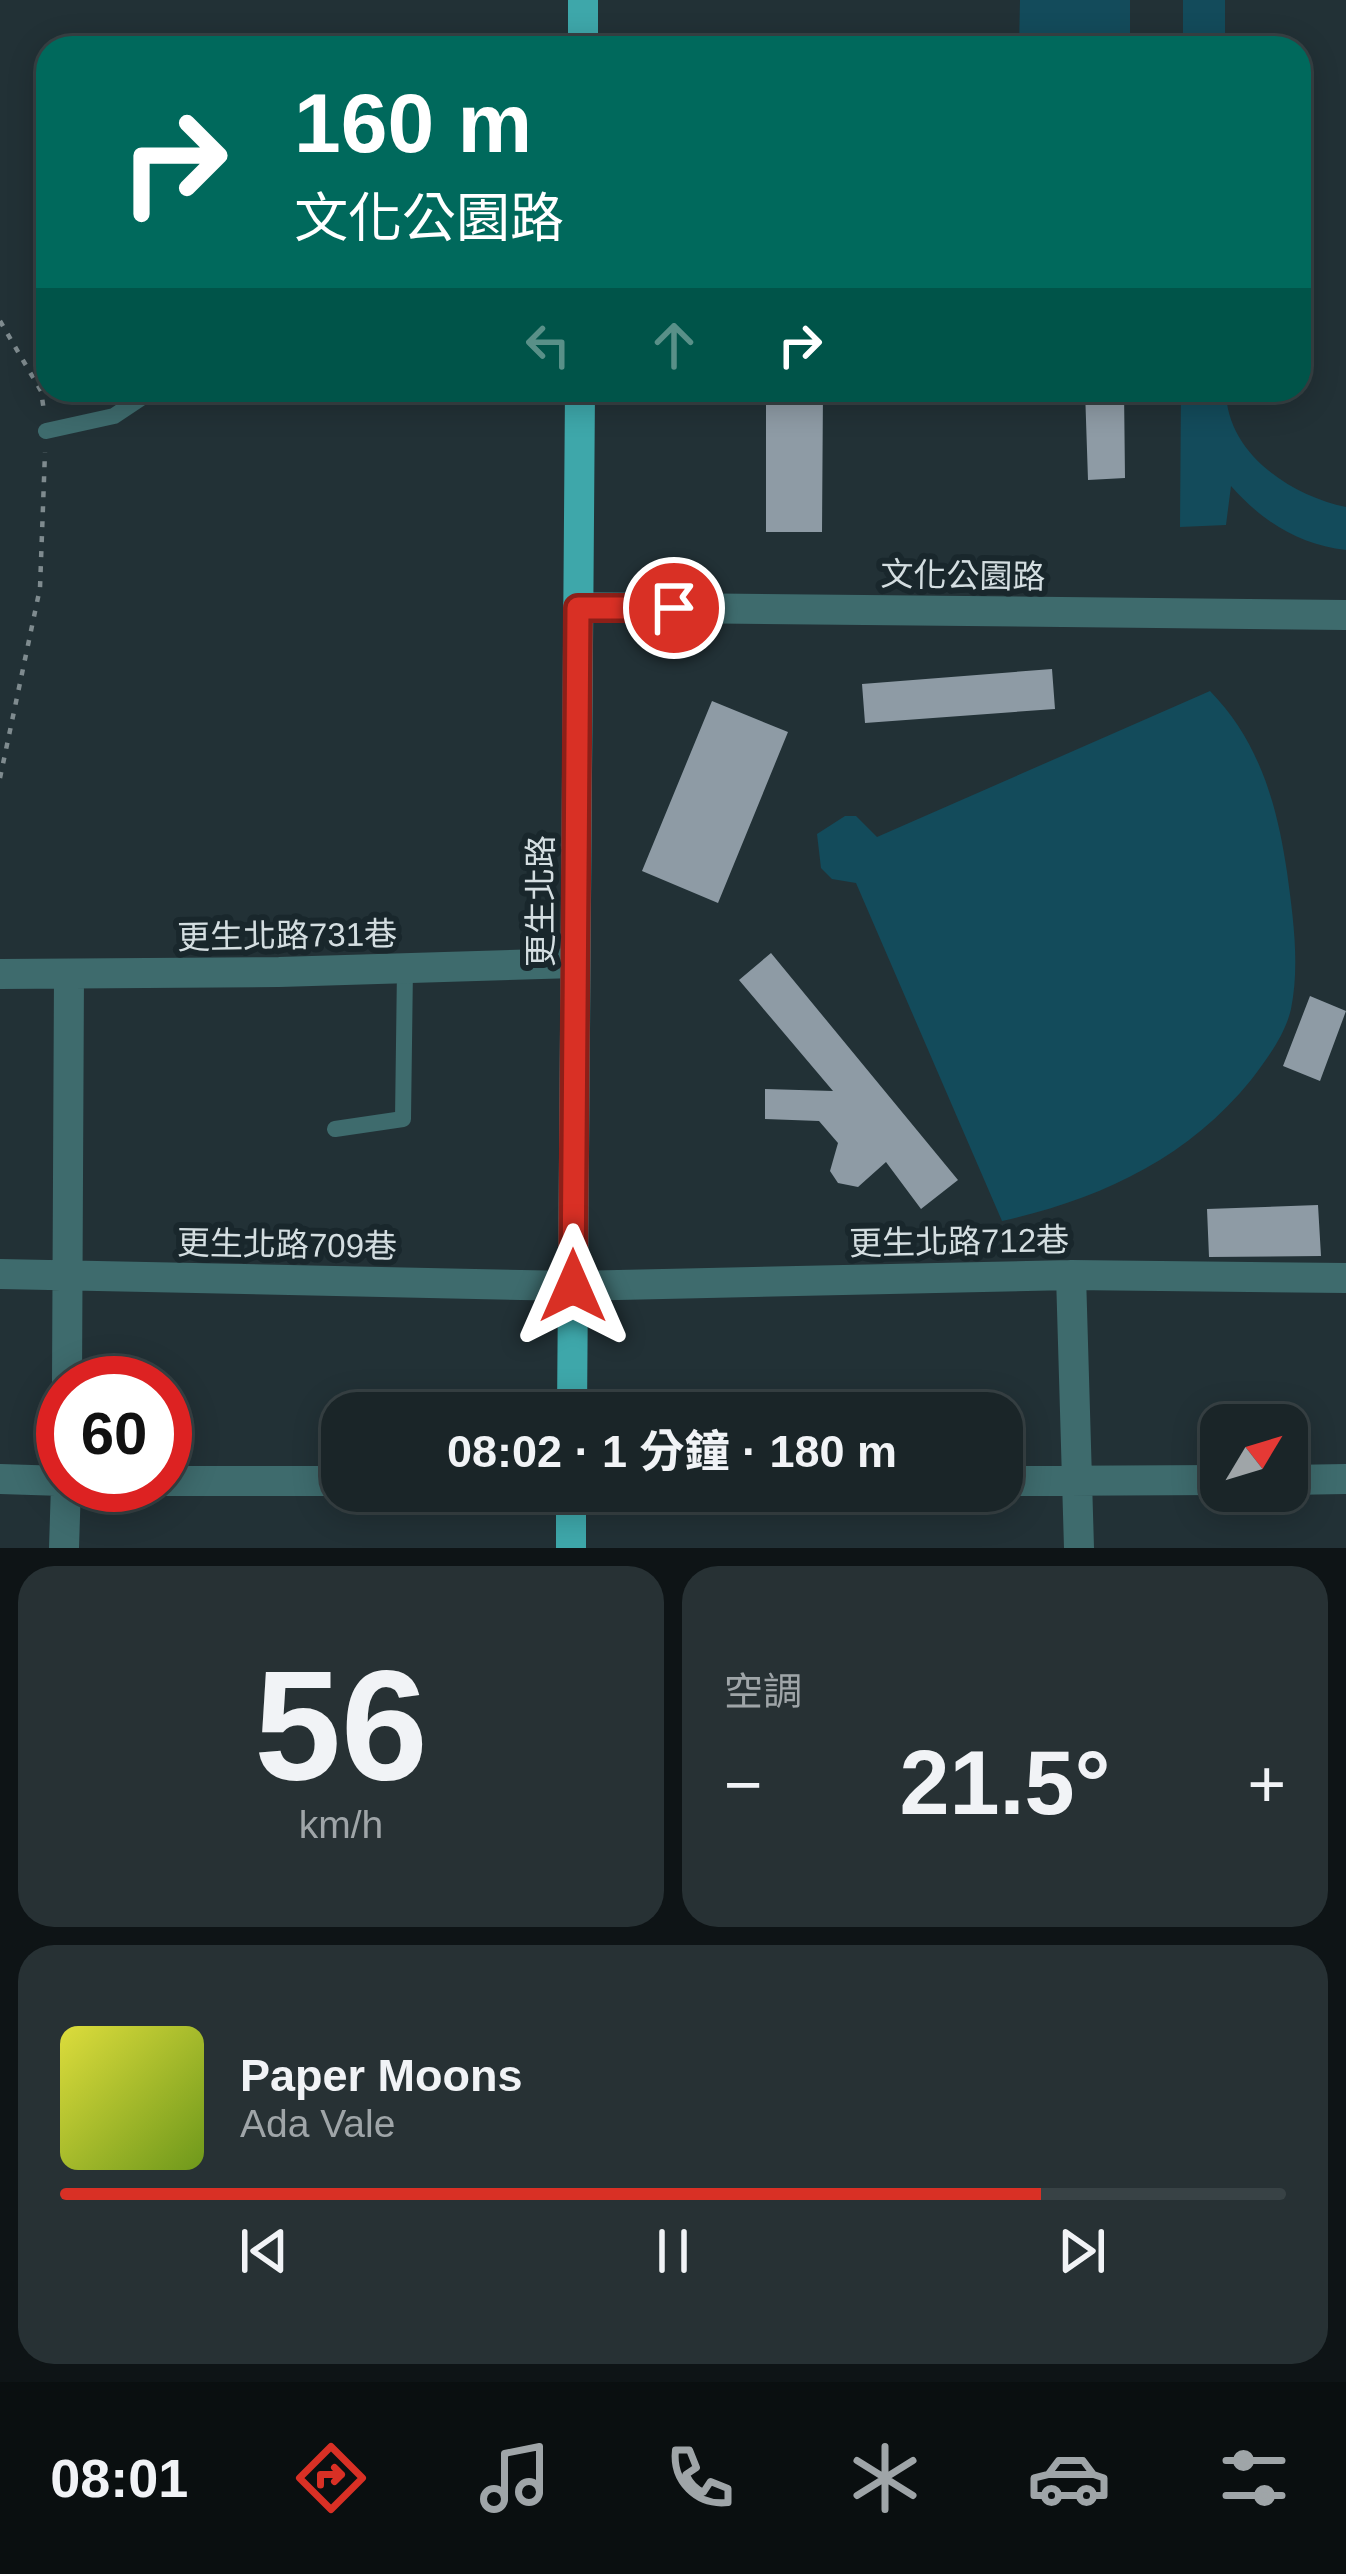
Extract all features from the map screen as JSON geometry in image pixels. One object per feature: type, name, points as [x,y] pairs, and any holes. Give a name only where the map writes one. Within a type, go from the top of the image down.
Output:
[{"type":"main road","points":[[583,0],[583,36]]},
{"type":"main road","name":"更生北路","points":[[572,1392],[580,402]]},
{"type":"main road","points":[[571,1512],[571,1548]]},
{"type":"street","name":"文化公園路","points":[[578,608],[1346,615]]},
{"type":"street","name":"更生北路731巷","points":[[0,974],[575,963]]},
{"type":"street","points":[[67,1356],[69,975]]},
{"type":"street","name":"更生北路709巷","points":[[0,1274],[573,1286]]},
{"type":"street","name":"更生北路712巷","points":[[573,1286],[1071,1275],[1346,1277]]},
{"type":"street","points":[[1071,1275],[1079,1548]]},
{"type":"street","points":[[1308,1480],[1346,1479]]},
{"type":"street","points":[[0,1480],[36,1482]]},
{"type":"street","points":[[1023,1481],[1200,1480]]},
{"type":"street","points":[[192,1481],[321,1481]]},
{"type":"street","points":[[64,1512],[64,1548]]},
{"type":"lane","points":[[46,431],[114,416],[135,402]]},
{"type":"lane","points":[[335,1129],[404,1119],[406,968]]},
{"type":"path","points":[[0,321],[36,382]]},
{"type":"path","points":[[0,778],[20,703],[40,588],[46,431],[42,402]]},
{"type":"shaded area","points":[[1020,0],[1130,0],[1130,36],[1019,36]]},
{"type":"shaded area","points":[[1183,0],[1225,0],[1225,36],[1183,36]]},
{"type":"shaded area","points":[[1181,402],[1228,402],[1237,433],[1265,467],[1303,492],[1346,507],[1346,550],[1313,543],[1283,529],[1231,486],[1226,525],[1180,527]]},
{"type":"shaded area","points":[[1210,691],[1253,752],[1278,822],[1295,941],[1288,1019],[1251,1080],[1226,1108],[1170,1154],[1107,1188],[1002,1221],[856,883],[832,879],[821,868],[817,834],[845,816],[856,816],[877,837]]},
{"type":"building","points":[[766,402],[823,402],[822,532],[766,532]]},
{"type":"building","points":[[1085,402],[1124,402],[1125,478],[1088,480]]},
{"type":"building","points":[[1052,669],[1055,709],[865,723],[862,684]]},
{"type":"building","points":[[712,701],[788,732],[718,903],[642,871]]},
{"type":"building","points":[[771,953],[958,1180],[921,1209],[886,1162],[858,1187],[838,1183],[830,1171],[838,1143],[819,1121],[765,1119],[765,1089],[833,1091],[739,980]]},
{"type":"building","points":[[1310,996],[1346,1011],[1320,1081],[1283,1066]]},
{"type":"building","points":[[1318,1205],[1321,1256],[1209,1257],[1207,1209]]},
{"type":"route","points":[[573,1286],[578,608],[674,608]]}]
